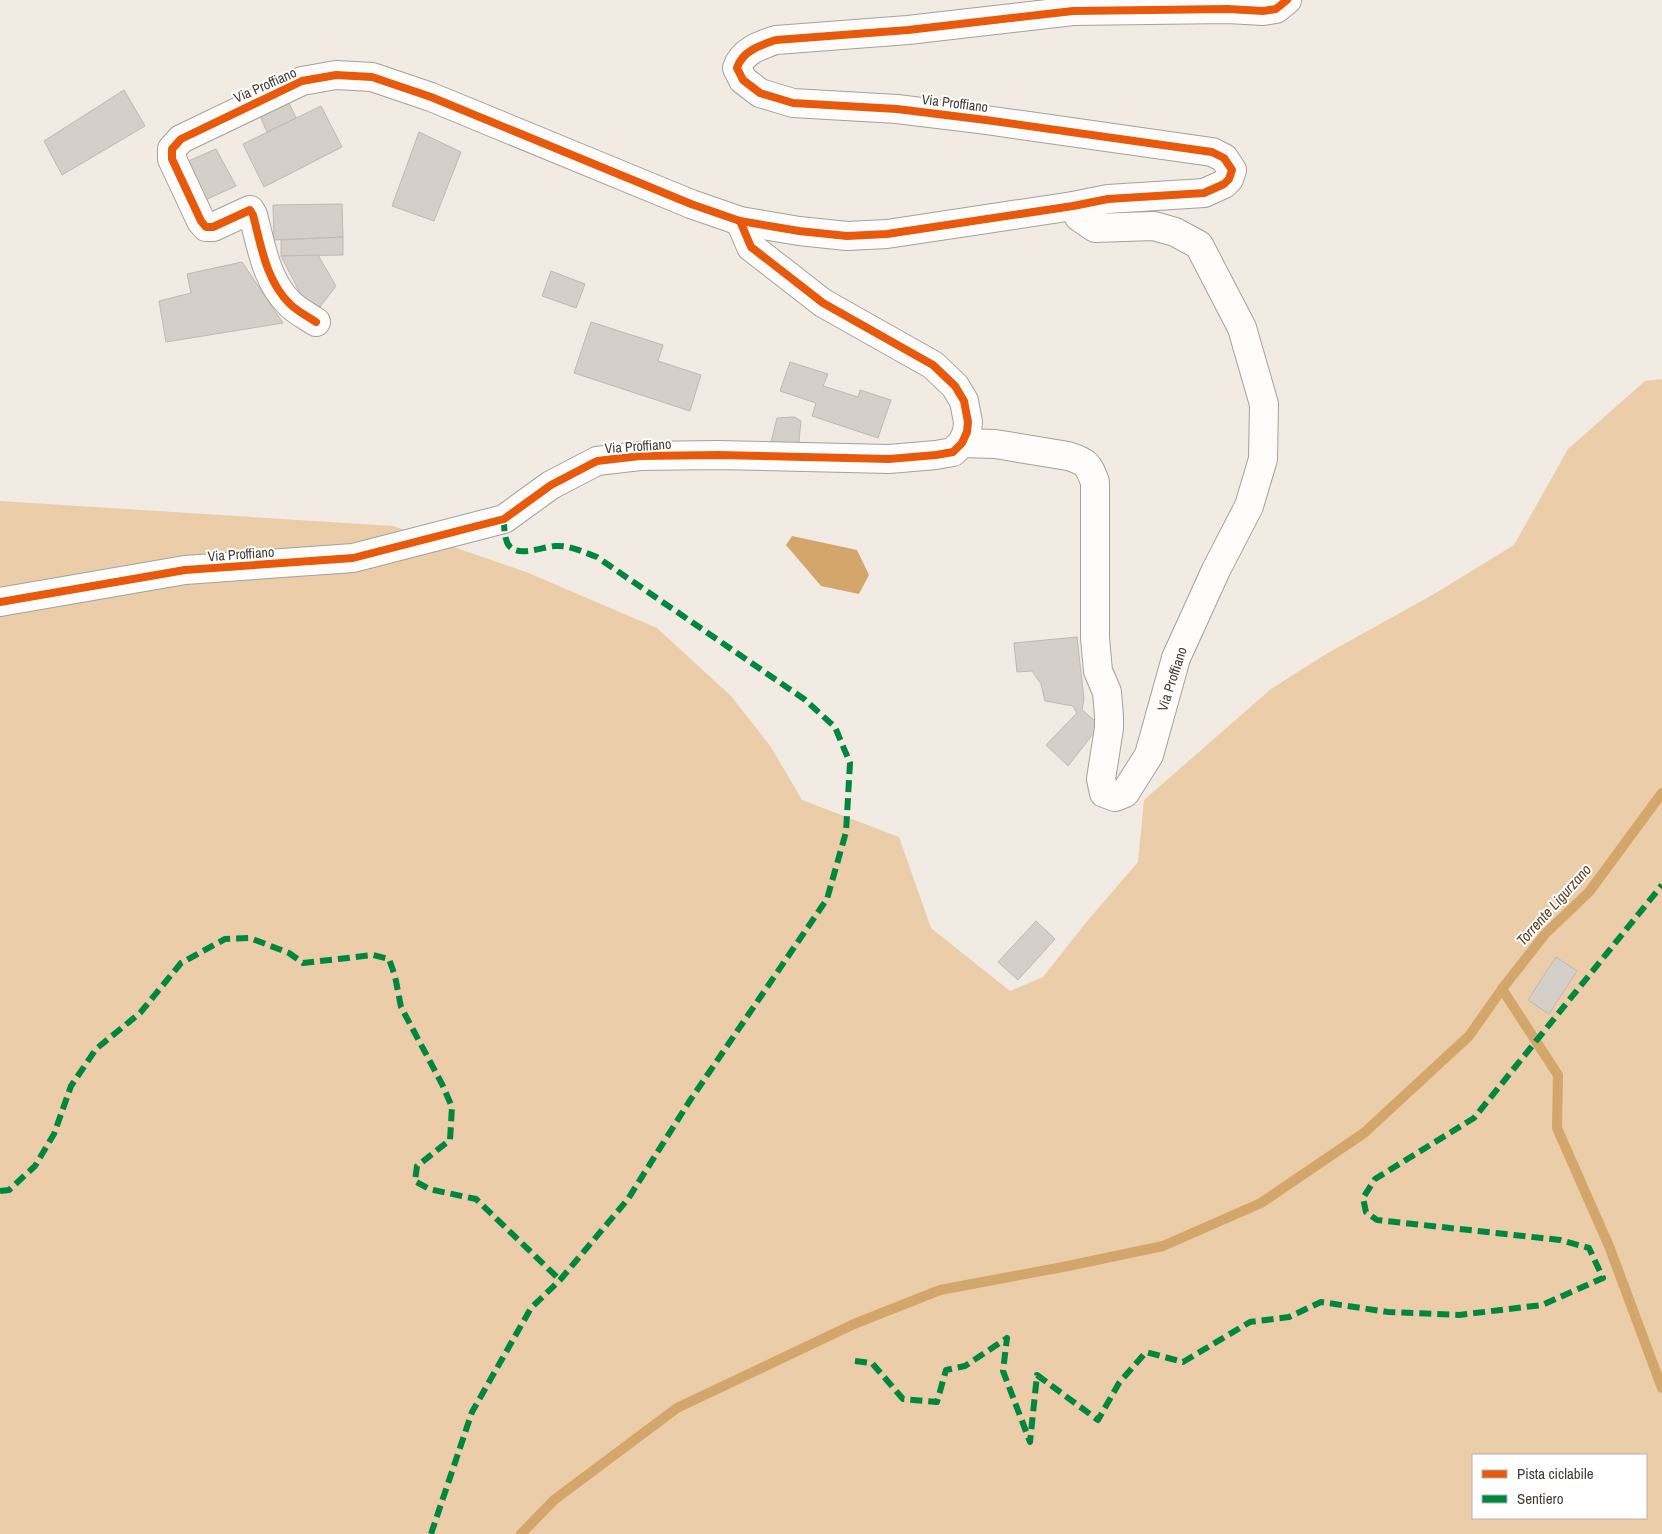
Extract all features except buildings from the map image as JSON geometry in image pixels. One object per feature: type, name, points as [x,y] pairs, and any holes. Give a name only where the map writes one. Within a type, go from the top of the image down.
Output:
[{"type":"street","name":"Via Proffiano","points":[[316,322],[290,304],[274,282],[266,264],[250,210],[213,227],[206,228],[200,221],[172,159],[172,149],[181,139],[302,81],[336,74],[372,77],[431,97],[691,204],[740,220],[799,231],[847,236],[887,234],[1108,199],[1204,193],[1224,184],[1229,179],[1232,170],[1224,158],[1212,152],[907,110],[793,104],[773,98],[751,87],[743,80],[737,68],[744,56],[758,46],[776,40],[908,30],[1072,11],[1228,9],[1263,11],[1276,9],[1287,0]]},
{"type":"street","name":"Via Proffiano","points":[[0,602],[185,570],[354,558],[504,519],[551,485],[597,461],[640,456],[718,455],[889,459],[953,452],[962,443],[995,444],[1068,456],[1089,466],[1095,482],[1095,638],[1098,671],[1107,692],[1109,716],[1109,728],[1101,779],[1104,793],[1116,797],[1125,793],[1149,755],[1176,658],[1216,570],[1249,506],[1262,459],[1264,404],[1242,328],[1199,245],[1175,232],[1154,226],[1095,228],[1079,217],[1072,206]]},
{"type":"street","points":[[740,220],[751,247],[816,297],[932,365],[955,386],[964,401],[968,422],[967,432],[962,443]]},
{"type":"shaded area","points":[[1662,379],[1662,1534],[0,1534],[0,501],[393,526],[526,572],[657,628],[731,696],[771,747],[802,800],[899,837],[931,928],[1010,991],[1043,977],[1088,920],[1138,862],[1144,800],[1271,689],[1326,654],[1434,594],[1514,545],[1568,449],[1645,381]]},
{"type":"shaded area","points":[[792,536],[857,550],[869,575],[859,594],[821,586],[786,545]]},
{"type":"waterway","name":"Torrente Ligurzano","points":[[521,1534],[554,1500],[677,1408],[854,1324],[940,1290],[1163,1246],[1261,1203],[1364,1133],[1469,1036],[1502,989],[1545,934],[1589,892],[1662,793]]},
{"type":"waterway","points":[[1502,989],[1558,1075],[1557,1128],[1609,1246],[1662,1388]]},
{"type":"marked path","points":[[431,1534],[472,1412],[531,1308],[560,1280],[628,1199],[689,1102],[827,899],[846,832],[850,763],[835,727],[804,699],[597,557],[576,549],[561,546],[527,551],[514,550],[509,546],[506,539],[504,519]]},
{"type":"marked path","points":[[855,1361],[872,1363],[903,1399],[937,1402],[946,1370],[965,1366],[1007,1338],[1003,1371],[1030,1442],[1037,1375],[1098,1420],[1119,1383],[1146,1352],[1183,1362],[1250,1322],[1289,1317],[1321,1302],[1388,1312],[1459,1315],[1542,1305],[1603,1278],[1589,1248],[1560,1240],[1377,1220],[1366,1212],[1363,1198],[1375,1179],[1474,1118],[1662,885]]},
{"type":"marked path","points":[[0,1191],[9,1190],[35,1166],[54,1134],[71,1086],[96,1049],[140,1013],[181,963],[225,939],[250,938],[289,953],[303,963],[373,955],[389,959],[395,976],[401,1007],[442,1084],[452,1107],[450,1140],[417,1166],[415,1181],[429,1189],[476,1199],[560,1280]]},
{"type":"cycle path","points":[[316,322],[293,307],[275,285],[250,210],[213,227],[206,227],[201,221],[172,159],[172,149],[181,139],[302,81],[336,75],[372,77],[431,97],[691,204],[740,221],[799,231],[847,236],[887,234],[1108,199],[1204,193],[1224,184],[1229,179],[1232,170],[1224,158],[1212,152],[897,109],[793,103],[760,93],[743,80],[737,68],[739,62],[748,53],[776,40],[908,30],[1073,11],[1228,9],[1263,11],[1276,9],[1287,0]]},
{"type":"cycle path","points":[[0,602],[185,570],[353,558],[504,519],[551,485],[597,461],[640,456],[718,455],[889,459],[953,452],[962,443],[967,432],[968,422],[964,401],[955,386],[933,365],[823,303],[751,247],[740,221]]}]
